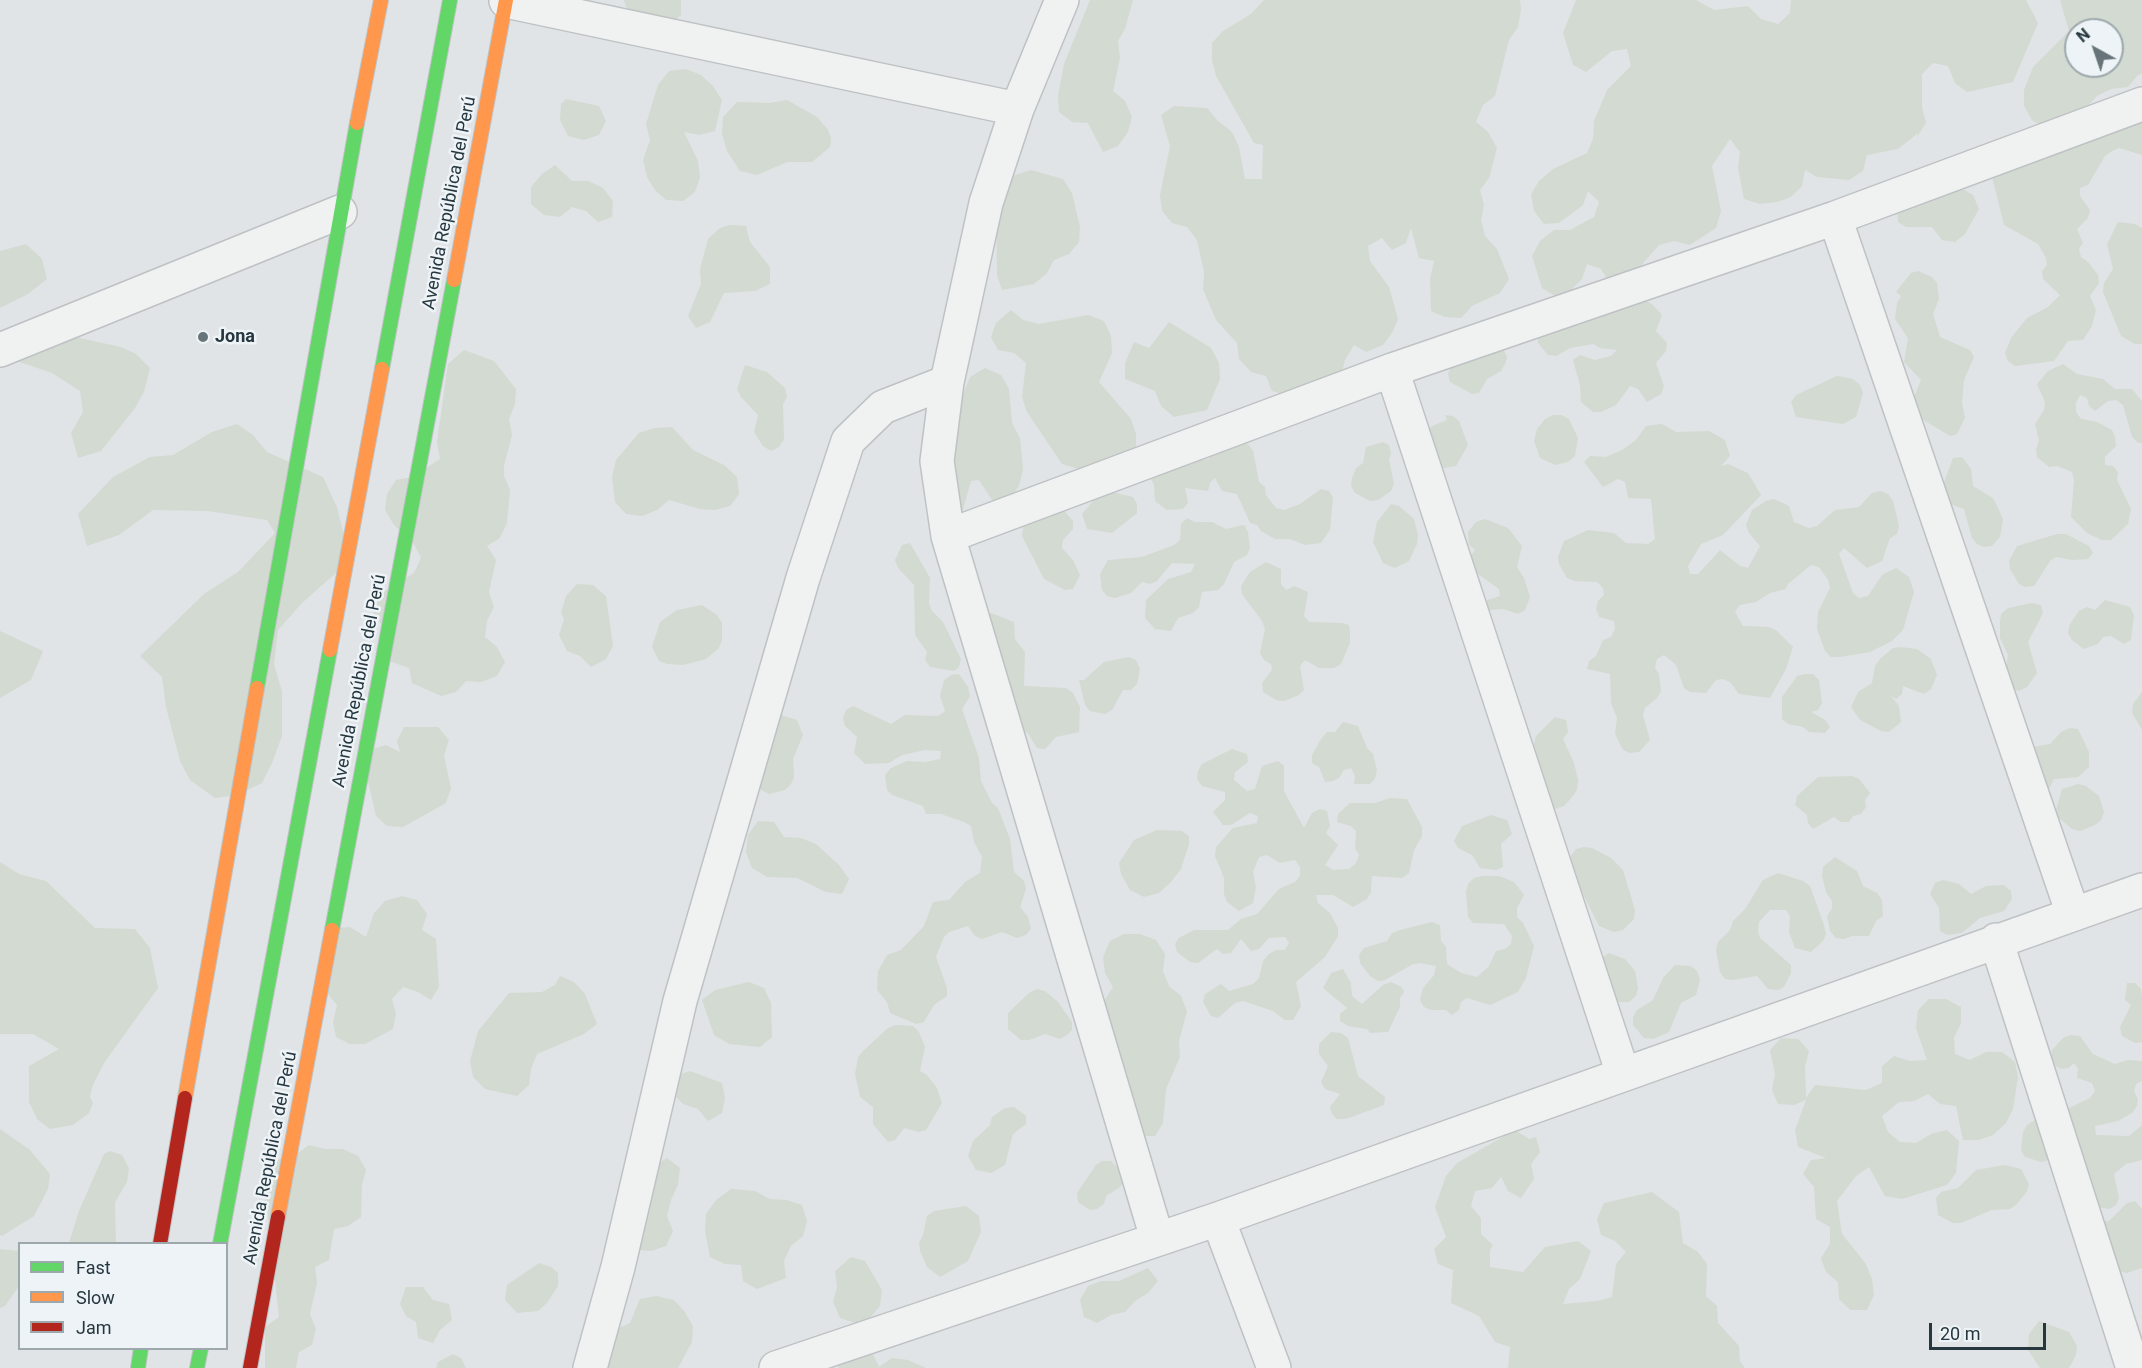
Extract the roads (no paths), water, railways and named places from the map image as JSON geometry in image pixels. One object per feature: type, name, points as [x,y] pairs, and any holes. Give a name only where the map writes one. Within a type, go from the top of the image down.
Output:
[{"type":"main road","points":[[159,1242],[340,212],[381,0]]},
{"type":"main road","points":[[220,1242],[450,0]]},
{"type":"main road","name":"Avenida República del Perú","points":[[250,1368],[506,1]]},
{"type":"main road","points":[[138,1368],[141,1350]]},
{"type":"main road","points":[[197,1368],[201,1350]]},
{"type":"street","points":[[1062,0],[1017,109],[986,203],[947,382],[937,460],[948,536],[1157,1238]]},
{"type":"street","points":[[506,1],[1017,109]]},
{"type":"street","points":[[948,536],[1392,370],[1835,218],[2142,104]]},
{"type":"street","points":[[0,350],[340,212]]},
{"type":"street","points":[[1835,218],[2073,914]]},
{"type":"street","points":[[1392,370],[1623,1074]]},
{"type":"street","points":[[590,1368],[621,1256],[680,1001],[803,578],[848,441],[883,407],[947,382]]},
{"type":"street","points":[[776,1368],[1218,1219],[1996,940],[2142,890]]},
{"type":"street","points":[[1996,940],[2133,1368]]},
{"type":"street","points":[[1218,1219],[1274,1368]]},
{"type":"place","name":"Jona","points":[[203,337]]}]
